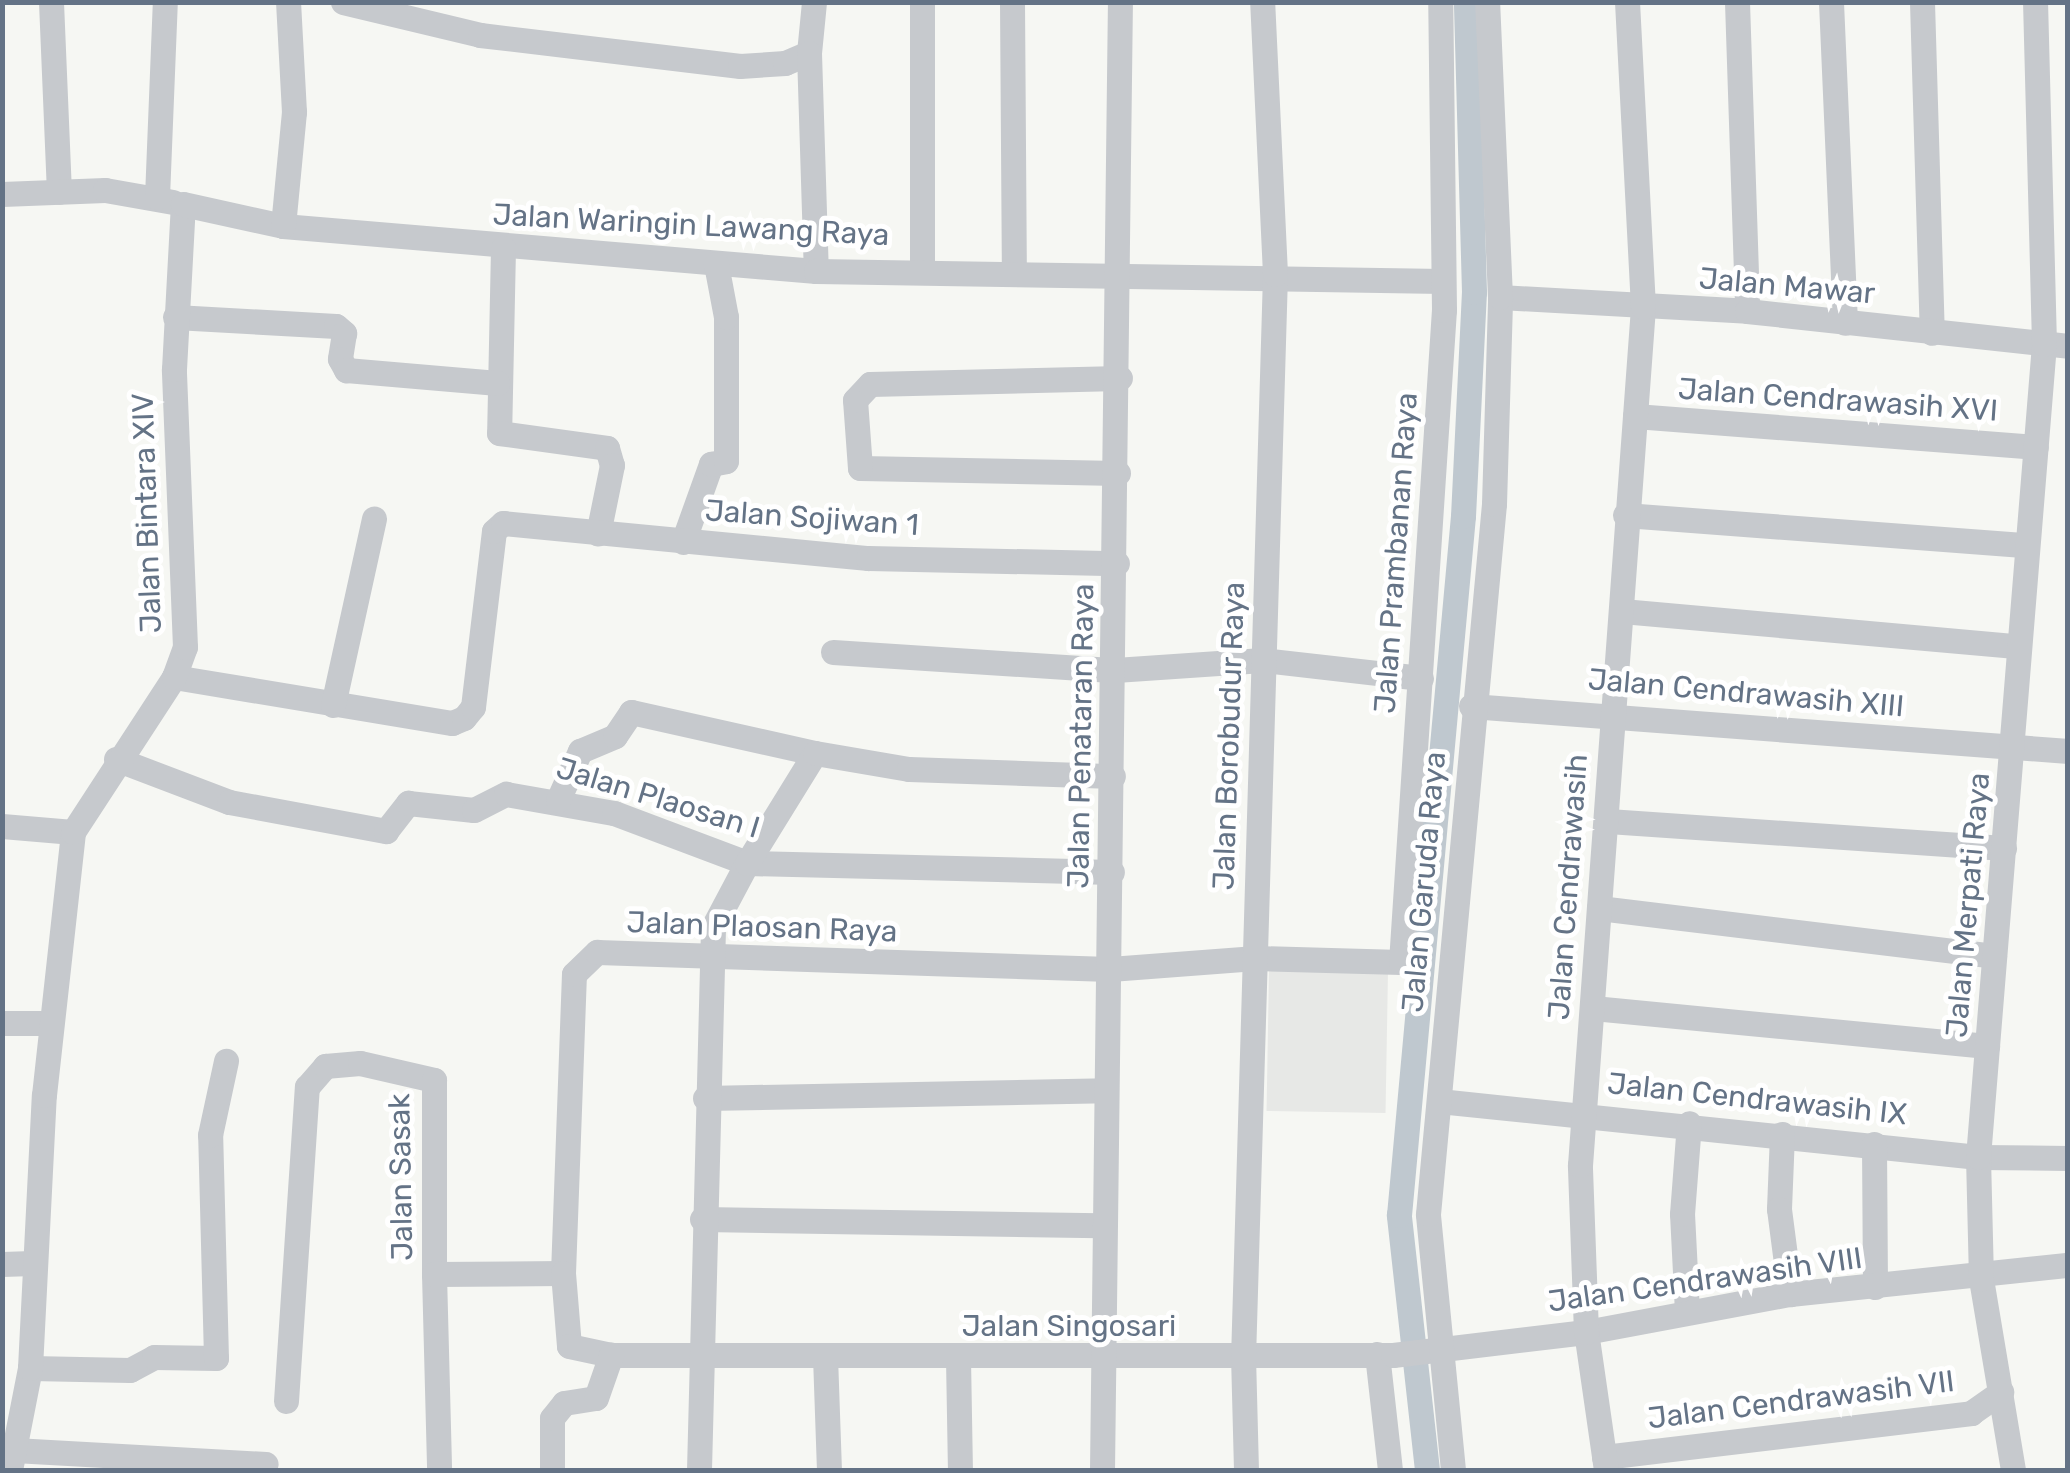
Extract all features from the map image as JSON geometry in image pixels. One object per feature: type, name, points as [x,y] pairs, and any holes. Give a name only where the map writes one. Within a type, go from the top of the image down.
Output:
[{"type":"street","points":[[51,2],[59,192]]},
{"type":"street","points":[[157,197],[165,2]]},
{"type":"street","points":[[2,194],[59,192],[157,197],[283,226],[294,112],[288,2]]},
{"type":"street","points":[[343,2],[579,50],[740,66],[785,63],[809,52]]},
{"type":"street","points":[[814,2],[809,52],[816,272]]},
{"type":"street","points":[[922,2],[922,270]]},
{"type":"street","points":[[1012,2],[1014,270]]},
{"type":"street","name":"Jalan Penataran Raya","points":[[1102,1470],[1100,1226],[1112,872],[1121,280],[1120,2]]},
{"type":"street","name":"Jalan Borobudur Raya","points":[[1246,1470],[1243,1359],[1275,274],[1262,2]]},
{"type":"street","name":"Jalan Prambanan Raya","points":[[1256,958],[1402,962],[1443,281],[1440,2]]},
{"type":"street","name":"Jalan Garuda Raya","points":[[1454,1470],[1430,1351],[1428,1214],[1471,706],[1494,504],[1500,298],[1487,2]]},
{"type":"street","name":"Jalan Cendrawasih","points":[[1605,1464],[1586,1332],[1584,1111],[1643,306],[1627,2]]},
{"type":"street","points":[[1737,2],[1747,312]]},
{"type":"street","points":[[1830,2],[1845,322]]},
{"type":"street","points":[[1922,2],[1932,334]]},
{"type":"street","name":"Jalan Merpati Raya","points":[[2013,1470],[1981,1279],[1978,1156],[2016,747],[2023,545],[2036,447],[2056,345],[2034,2]]},
{"type":"street","name":"Jalan Bintara XIV","points":[[12,1460],[30,1368],[32,1263],[50,1023],[73,832],[116,759],[174,677],[184,648],[175,317],[183,204]]},
{"type":"street","name":"Jalan Waringin Lawang Raya","points":[[283,226],[502,248],[816,272],[1014,270],[1121,280],[1275,274],[1443,281]]},
{"type":"street","points":[[502,248],[498,433],[607,448],[610,479],[598,534]]},
{"type":"street","points":[[683,542],[711,464],[726,460],[726,318],[716,264]]},
{"type":"street","name":"Jalan Mawar","points":[[1500,298],[1747,312],[2056,345]]},
{"type":"street","points":[[175,317],[336,326],[344,333],[340,360],[346,370],[497,383]]},
{"type":"street","points":[[1118,473],[860,468],[855,400],[870,384],[1120,378]]},
{"type":"street","name":"Jalan Cendrawasih XVI","points":[[1635,416],[2036,447]]},
{"type":"street","points":[[1625,515],[2023,545]]},
{"type":"street","points":[[174,677],[333,704],[374,518]]},
{"type":"street","name":"Jalan Sojiwan 1","points":[[333,704],[452,722],[464,718],[473,708],[494,531],[503,523],[683,542],[779,544],[868,558],[1117,564]]},
{"type":"street","points":[[1622,610],[2018,646]]},
{"type":"street","points":[[833,652],[1115,670],[1263,660],[1421,678]]},
{"type":"street","name":"Jalan Cendrawasih XIII","points":[[1471,706],[1612,713],[2068,750]]},
{"type":"street","points":[[558,800],[574,759],[585,746],[614,736],[631,712],[816,753],[910,769],[1113,776]]},
{"type":"street","points":[[699,1470],[705,1098],[713,928],[747,864],[816,753]]},
{"type":"street","name":"Jalan Plaosan I","points":[[116,759],[229,802],[386,831],[408,803],[474,810],[506,794],[558,800],[614,813],[747,864],[1112,872]]},
{"type":"street","points":[[1608,821],[2004,848]]},
{"type":"street","points":[[2,826],[73,832]]},
{"type":"street","points":[[1599,908],[1994,956]]},
{"type":"street","name":"Jalan Plaosan Raya","points":[[563,1273],[574,974],[597,952],[712,961],[1110,969],[1256,958]]},
{"type":"street","points":[[1593,1008],[1987,1046]]},
{"type":"street","points":[[2,1023],[50,1023]]},
{"type":"street","points":[[30,1368],[130,1370],[154,1357],[216,1358],[210,1135],[226,1061]]},
{"type":"street","name":"Jalan Sasak","points":[[286,1401],[307,1087],[324,1066],[360,1063],[434,1080],[434,1274],[563,1273]]},
{"type":"street","points":[[705,1098],[1106,1090]]},
{"type":"street","name":"Jalan Cendrawasih IX","points":[[1439,1101],[1584,1111],[1978,1156],[2068,1158]]},
{"type":"street","points":[[1688,1312],[1682,1214],[1689,1123]]},
{"type":"street","points":[[1782,1134],[1779,1208],[1790,1294]]},
{"type":"street","points":[[1874,1144],[1875,1287]]},
{"type":"street","points":[[702,1219],[1100,1226]]},
{"type":"street","points":[[2,1264],[32,1263]]},
{"type":"street","name":"Jalan Cendrawasih VIII","points":[[1430,1351],[1586,1332],[1790,1294],[1981,1279],[2068,1265]]},
{"type":"street","points":[[563,1273],[568,1346],[611,1355],[699,1354]]},
{"type":"street","points":[[434,1274],[439,1470]]},
{"type":"street","name":"Jalan Singosari","points":[[699,1354],[1100,1360],[1430,1351]]},
{"type":"street","points":[[1385,1354],[1390,1470]]},
{"type":"street","points":[[552,1470],[552,1418],[565,1402],[596,1398],[611,1355]]},
{"type":"street","points":[[826,1356],[829,1470]]},
{"type":"street","points":[[958,1358],[960,1470]]},
{"type":"street","name":"Jalan Cendrawasih VII","points":[[1605,1464],[1971,1413],[2001,1392]]},
{"type":"street","points":[[12,1460],[266,1464]]},
{"type":"shaded area","points":[[1269,969],[1388,971],[1386,1113],[1267,1111]]},
{"type":"waterway","points":[[1427,1470],[1399,1215],[1463,516],[1474,292],[1466,2]]}]
